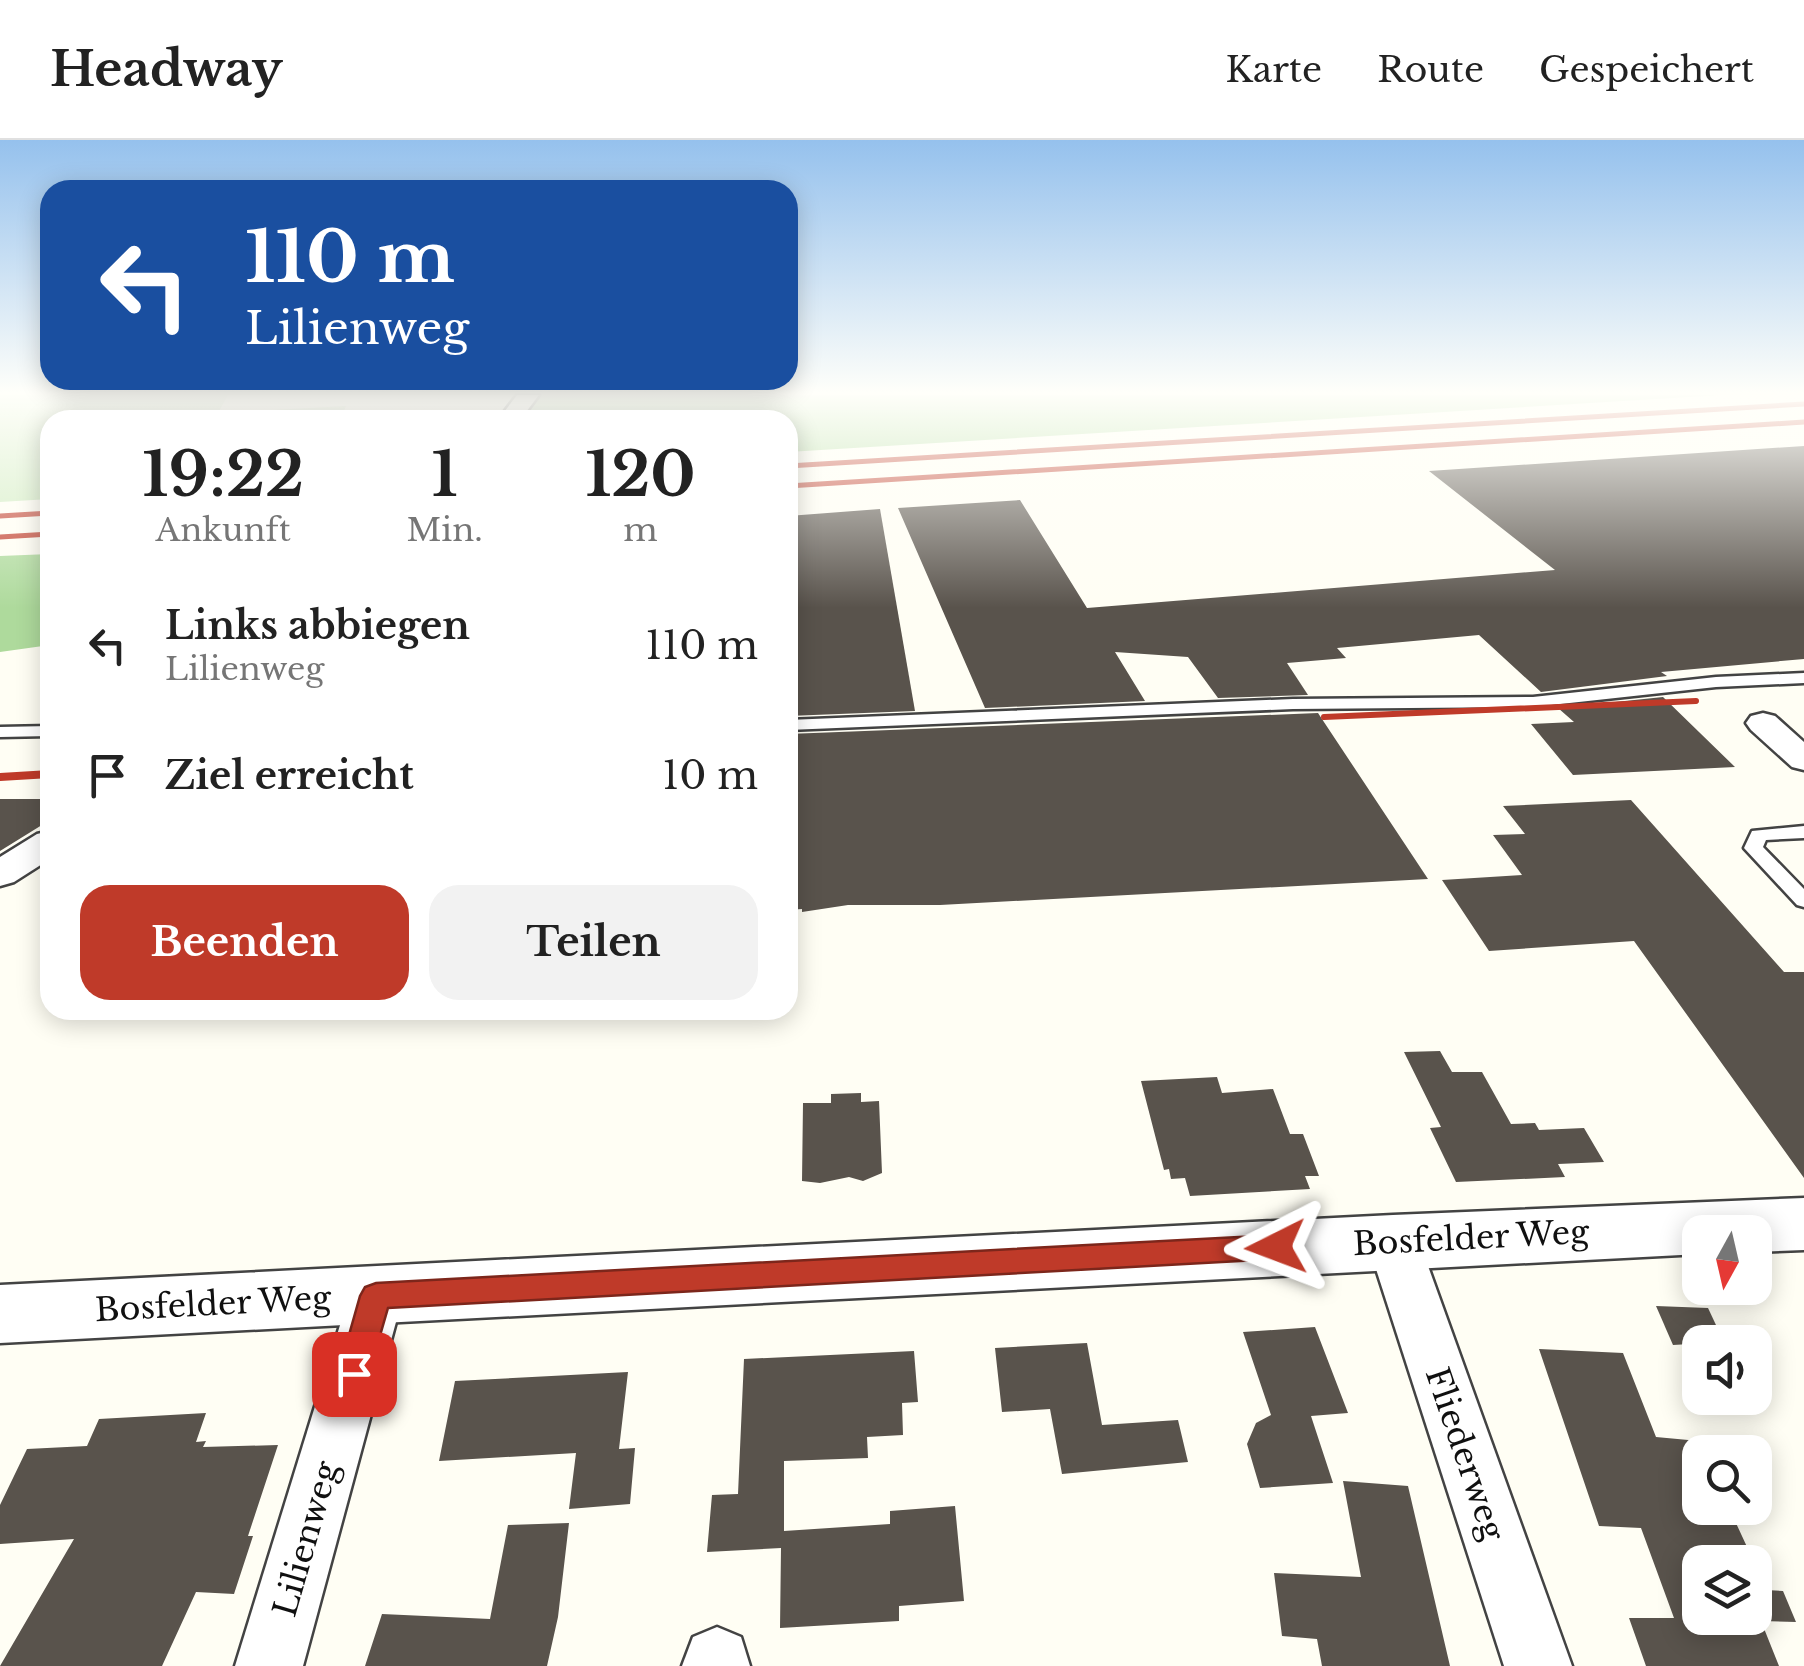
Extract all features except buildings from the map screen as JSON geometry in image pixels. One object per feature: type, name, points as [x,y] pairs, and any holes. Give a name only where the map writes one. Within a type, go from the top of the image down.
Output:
[{"type":"street","points":[[1763,723],[1804,760]]},
{"type":"street","points":[[0,874],[40,848]]},
{"type":"street","name":"Bosfelder Weg","points":[[0,1314],[1394,1241],[1804,1224]]},
{"type":"street","name":"Fliederweg","points":[[1394,1241],[1538,1666]]},
{"type":"street","name":"Lilienweg","points":[[269,1666],[376,1296]]},
{"type":"lane","points":[[798,725],[1254,706],[1533,702],[1716,682],[1804,678]]},
{"type":"lane","points":[[0,732],[40,731]]},
{"type":"lane","points":[[1804,832],[1759,835],[1753,848],[1804,901]]},
{"type":"green space","points":[[0,466],[40,466],[40,500],[0,502]]},
{"type":"green space","points":[[40,554],[40,646],[0,652],[0,556]]},
{"type":"railway","points":[[798,485],[1102,466]]},
{"type":"railway","points":[[0,516],[40,514]]},
{"type":"railway","points":[[0,537],[40,535]]},
{"type":"railway","points":[[1324,717],[1696,701]]},
{"type":"railway","points":[[0,777],[40,775]]},
{"type":"route","points":[[354,1374],[376,1296],[1276,1247]]}]
